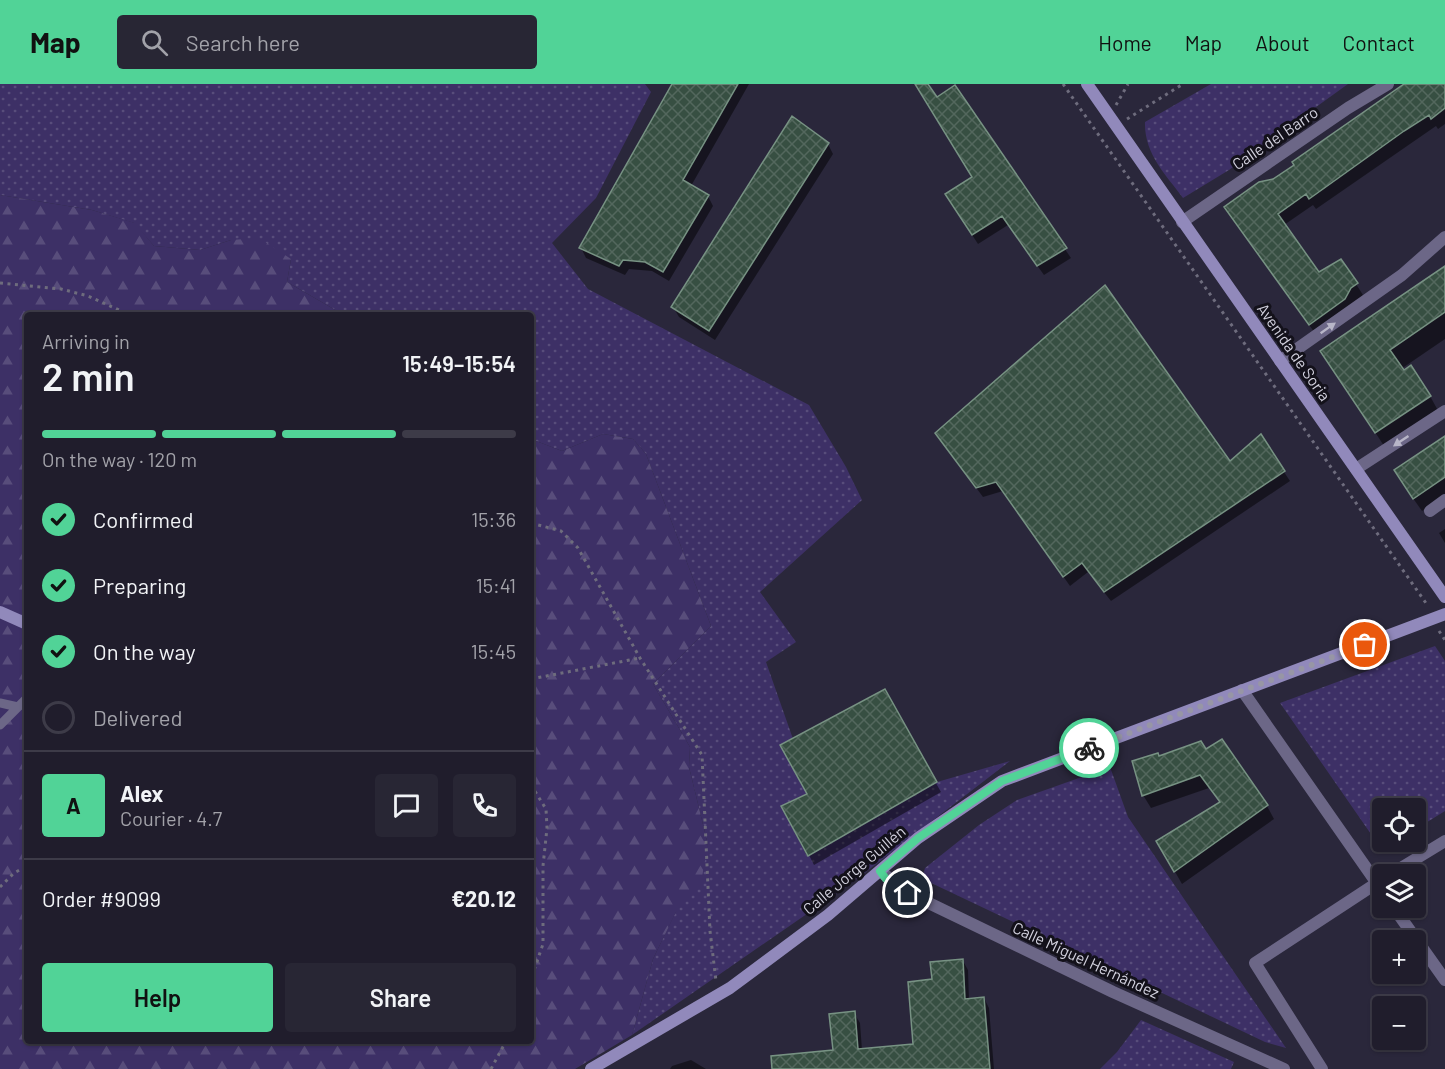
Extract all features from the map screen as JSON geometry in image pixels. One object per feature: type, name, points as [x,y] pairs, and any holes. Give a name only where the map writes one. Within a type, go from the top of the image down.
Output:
[{"type":"street","name":"Avenida de Soria","points":[[1086,84],[1445,597]]},
{"type":"street","name":"Calle del Barro","points":[[1182,222],[1347,108],[1388,84]]},
{"type":"street","points":[[1280,361],[1402,275],[1445,237]]},
{"type":"street","points":[[1356,469],[1445,411]]},
{"type":"street","points":[[1430,511],[1445,500]]},
{"type":"street","points":[[0,612],[24,623]]},
{"type":"street","name":"Calle Jorge Guillén","points":[[591,1069],[717,995],[828,915],[918,838],[1002,781],[1445,614]]},
{"type":"street","points":[[1242,690],[1372,872]]},
{"type":"street","points":[[1407,864],[1445,841]]},
{"type":"street","name":"Calle Miguel Hernández","points":[[880,871],[886,879],[908,893],[1284,1069]]},
{"type":"street","points":[[1322,1069],[1255,963],[1372,891]]},
{"type":"street","points":[[1401,918],[1445,980]]},
{"type":"lane","points":[[0,725],[24,701]]},
{"type":"lane","points":[[0,703],[18,707]]},
{"type":"path","points":[[1063,84],[1428,606]]},
{"type":"path","points":[[1112,121],[1128,84]]},
{"type":"path","points":[[1112,121],[1183,84]]},
{"type":"path","points":[[0,283],[61,288],[96,299],[124,312]]},
{"type":"path","points":[[534,524],[561,531],[578,548],[640,657],[702,755],[710,931],[717,995]]},
{"type":"path","points":[[1437,628],[1445,640]]},
{"type":"path","points":[[534,678],[640,657]]},
{"type":"path","points":[[534,790],[546,809],[547,828],[543,866],[543,944],[534,970]]},
{"type":"path","points":[[0,886],[14,873],[24,868]]},
{"type":"path","points":[[491,1069],[504,1044]]},
{"type":"green space","points":[[0,84],[645,84],[651,92],[596,198],[552,243],[588,289],[809,405],[846,467],[862,500],[760,592],[796,642],[766,662],[793,739],[781,746],[807,794],[781,806],[807,856],[937,782],[1010,761],[853,882],[632,1035],[653,959],[708,845],[689,767],[690,747],[653,684],[711,626],[646,454],[633,439],[603,434],[562,451],[534,440],[534,312],[339,312],[287,282],[291,259],[231,240],[200,250],[154,246],[134,223],[92,210],[0,195]]},
{"type":"green space","points":[[1211,84],[1348,84],[1229,170],[1183,198],[1152,154],[1145,122]]},
{"type":"green space","points":[[0,195],[92,210],[135,223],[154,246],[200,250],[231,240],[259,238],[291,259],[287,282],[339,312],[24,312],[24,1044],[534,1044],[534,440],[562,451],[603,434],[633,439],[646,454],[711,626],[653,684],[690,747],[689,767],[708,845],[701,882],[676,912],[653,959],[632,1035],[575,1069],[0,1069]]},
{"type":"green space","points":[[1435,646],[1445,661],[1445,811],[1426,823],[1426,798],[1372,798],[1372,836],[1280,703]]},
{"type":"green space","points":[[1110,767],[1128,817],[1286,1048],[1265,1042],[927,881],[923,875],[925,868],[979,825],[1017,800]]},
{"type":"green space","points":[[1141,1020],[1234,1062],[1231,1069],[1100,1069],[1117,1052]]},
{"type":"building","points":[[672,84],[738,84],[683,180],[709,195],[663,272],[645,262],[623,260],[619,266],[579,248]]},
{"type":"building","points":[[915,84],[928,84],[937,97],[955,85],[1067,248],[1037,266],[1002,216],[972,235],[945,194],[972,177]]},
{"type":"building","points":[[1404,84],[1445,84],[1445,108],[1431,119],[1429,115],[1404,131],[1309,199],[1306,194],[1278,214],[1319,272],[1341,259],[1358,283],[1351,288],[1345,299],[1309,325],[1224,207],[1259,182],[1273,179],[1294,165],[1292,162]]},
{"type":"building","points":[[792,116],[829,143],[709,331],[671,307]]},
{"type":"building","points":[[1445,266],[1445,312],[1390,350],[1404,370],[1411,365],[1431,396],[1375,433],[1320,351]]},
{"type":"building","points":[[1105,285],[1230,461],[1261,434],[1285,471],[1104,592],[1082,563],[1063,577],[996,482],[976,488],[935,433]]},
{"type":"building","points":[[1445,436],[1445,477],[1413,499],[1394,470]]},
{"type":"building","points":[[885,689],[937,782],[808,856],[781,806],[807,794],[780,745]]},
{"type":"building","points":[[1222,739],[1268,805],[1174,872],[1156,841],[1220,802],[1200,775],[1142,796],[1132,761],[1158,753],[1159,756],[1201,741],[1206,749]]},
{"type":"building","points":[[963,959],[965,999],[984,997],[990,1069],[772,1069],[771,1056],[833,1050],[829,1014],[855,1011],[858,1049],[913,1044],[908,982],[932,979],[930,962]]},
{"type":"way so far","points":[[1089,748],[1365,645]]},
{"type":"route","points":[[908,893],[886,879],[880,871],[918,838],[1002,781],[1089,748]]}]
